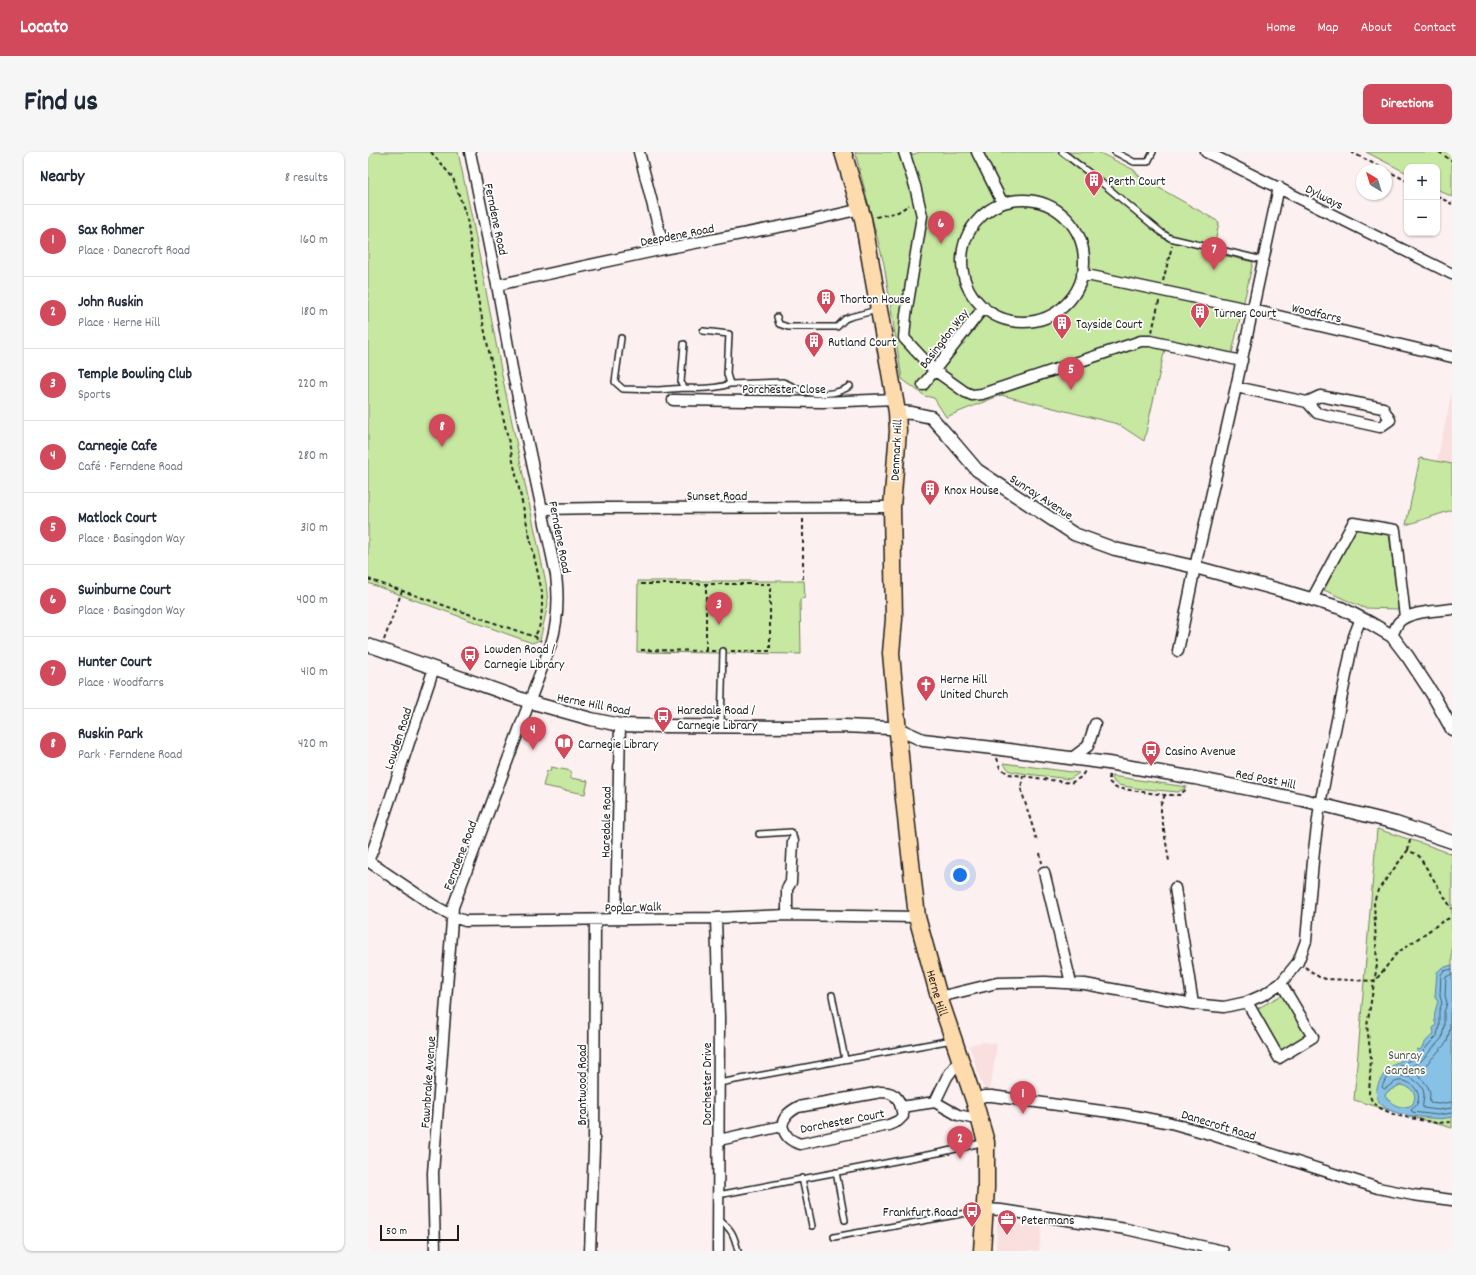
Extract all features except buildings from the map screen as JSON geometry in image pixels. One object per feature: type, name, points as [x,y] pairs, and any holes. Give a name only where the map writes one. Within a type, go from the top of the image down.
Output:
[{"type":"main road","name":"Denmark Hill","points":[[843,152],[868,213],[880,310],[896,405],[898,431],[892,507],[894,618],[891,653],[898,729]]},
{"type":"main road","name":"Herne Hill","points":[[898,729],[916,917],[939,997],[974,1100],[986,1142],[987,1167],[982,1251]]},
{"type":"street","name":"Ferndene Road","points":[[453,916],[453,907],[555,631],[558,611],[556,575],[513,374],[498,285],[470,152]]},
{"type":"street","points":[[639,152],[664,249]]},
{"type":"street","points":[[904,152],[922,216],[906,315],[904,338],[934,370],[965,392],[972,395],[982,394],[1140,341],[1150,341],[1242,361]]},
{"type":"street","points":[[977,152],[1002,202]]},
{"type":"street","name":"Dylways","points":[[1206,152],[1452,274]]},
{"type":"street","points":[[1178,651],[1195,567],[1242,361],[1279,187]]},
{"type":"street","name":"Basingdon Way","points":[[1002,202],[1038,202],[1057,210],[1072,225],[1082,243],[1084,254],[1082,274],[1076,290],[1066,304],[1058,311],[1037,320],[1026,322],[1009,320],[993,314],[977,300],[967,283],[964,273],[963,253],[969,234],[974,225],[988,211],[1002,202]]},
{"type":"street","name":"Deepdene Road","points":[[498,285],[664,249],[809,221],[868,213]]},
{"type":"street","name":"Woodfarrs","points":[[1082,274],[1253,310],[1452,357]]},
{"type":"street","name":"Basingdon Way","points":[[923,385],[984,307]]},
{"type":"street","points":[[1236,388],[1306,402],[1320,396],[1383,408],[1390,420],[1380,427],[1317,414],[1306,402]]},
{"type":"street","name":"Porchester Close","points":[[673,400],[822,402],[896,405]]},
{"type":"street","name":"Sunray Avenue","points":[[896,405],[912,413],[930,417],[977,470],[1074,534],[1115,549],[1195,567],[1341,608],[1392,636],[1434,695],[1452,729]]},
{"type":"street","name":"Sunset Road","points":[[543,509],[892,507]]},
{"type":"street","points":[[1312,599],[1353,523],[1395,530],[1405,617]]},
{"type":"street","points":[[1392,636],[1396,627],[1405,617],[1452,609]]},
{"type":"street","points":[[939,997],[997,984],[1033,982],[1071,983],[1086,984],[1193,1004],[1224,1007],[1247,1002],[1264,994],[1281,983],[1298,962],[1307,936],[1314,850],[1320,804],[1352,643],[1356,628],[1361,618]]},
{"type":"street","name":"Herne Hill Road","points":[[368,645],[530,702],[591,719],[620,724],[803,727],[844,726],[898,729]]},
{"type":"street","name":"Lowden Road","points":[[368,861],[434,668]]},
{"type":"street","name":"Haredale Road","points":[[616,919],[620,724]]},
{"type":"street","points":[[1072,758],[1088,746],[1095,724]]},
{"type":"street","name":"Red Post Hill","points":[[898,729],[923,740],[1108,763],[1195,778],[1320,804],[1413,828],[1452,842]]},
{"type":"street","points":[[787,915],[786,889],[791,882],[793,841]]},
{"type":"street","name":"Poplar Walk","points":[[368,861],[433,905],[453,916],[473,922],[716,918],[787,915],[916,917]]},
{"type":"street","points":[[1044,872],[1071,983]]},
{"type":"street","points":[[1175,888],[1193,1004]]},
{"type":"street","name":"Fawnbrake Avenue","points":[[435,1251],[433,1173],[453,916]]},
{"type":"street","name":"Dorchester Drive","points":[[716,918],[719,1083],[718,1251]]},
{"type":"street","name":"Brantwood Road","points":[[590,1251],[594,1149],[595,920]]},
{"type":"street","points":[[1247,1002],[1279,1058],[1313,1037],[1281,983]]},
{"type":"street","points":[[960,1059],[947,1077],[935,1102],[958,1115],[980,1120]]},
{"type":"street","name":"Dorchester Court","points":[[881,1092],[890,1092],[897,1096],[903,1116],[889,1126],[800,1144],[791,1141],[786,1135],[782,1126],[784,1118],[798,1107],[881,1092]]},
{"type":"street","name":"Danecroft Road","points":[[974,1100],[984,1096],[992,1096],[1124,1114],[1171,1123],[1378,1188],[1413,1195],[1452,1200]]},
{"type":"street","name":"Dorchester Court","points":[[901,1107],[935,1102]]},
{"type":"street","name":"Dorchester Court","points":[[719,1140],[782,1126]]},
{"type":"street","points":[[984,1209],[1001,1210],[1126,1229],[1223,1251]]},
{"type":"lane","points":[[1062,152],[1170,238],[1263,260]]},
{"type":"lane","points":[[1115,152],[1134,162],[1148,162],[1153,152]]},
{"type":"lane","points":[[777,317],[779,324],[788,327],[837,327],[845,319],[850,317],[880,310]]},
{"type":"lane","points":[[703,331],[729,334],[727,374],[730,384]]},
{"type":"lane","points":[[621,338],[615,382],[623,389],[698,389],[721,387],[730,384],[783,382],[805,392],[828,394],[843,391],[850,386]]},
{"type":"lane","points":[[684,344],[681,383],[685,388]]},
{"type":"lane","points":[[721,726],[723,651]]},
{"type":"lane","points":[[759,834],[791,832],[793,835],[793,841]]},
{"type":"lane","points":[[832,995],[845,1059]]},
{"type":"lane","points":[[719,1083],[954,1040]]},
{"type":"lane","points":[[718,1195],[986,1142]]},
{"type":"lane","points":[[836,1172],[845,1220]]},
{"type":"lane","points":[[802,1178],[812,1226]]},
{"type":"lane","points":[[834,1237],[984,1209]]},
{"type":"lane","points":[[718,1219],[729,1227],[735,1239],[738,1251]]},
{"type":"path","points":[[431,152],[453,178],[467,218],[480,307],[542,592],[542,606],[538,630],[534,636]]},
{"type":"path","points":[[1350,152],[1374,164]]},
{"type":"path","points":[[1439,152],[1452,161]]},
{"type":"path","points":[[1392,173],[1404,179]]},
{"type":"path","points":[[868,213],[898,212],[918,198]]},
{"type":"path","points":[[1440,198],[1452,204]]},
{"type":"path","points":[[803,508],[803,579]]},
{"type":"path","points":[[368,579],[534,636],[542,641]]},
{"type":"path","points":[[641,650],[770,651],[770,584],[642,584]]},
{"type":"path","points":[[706,584],[706,650]]},
{"type":"path","points":[[384,641],[402,590]]},
{"type":"path","points":[[993,748],[1000,768],[1008,774],[1071,783],[1081,777],[1093,761]]},
{"type":"path","points":[[1108,763],[1109,782],[1116,788],[1166,795],[1179,795],[1187,791],[1195,778]]},
{"type":"path","points":[[1023,776],[1021,789],[1037,841]]},
{"type":"path","points":[[1166,795],[1161,804],[1161,812],[1169,861]]},
{"type":"path","points":[[1413,828],[1408,850],[1378,890],[1374,902],[1377,965],[1367,1026],[1371,1058],[1369,1094],[1372,1101],[1380,1108],[1395,1115],[1409,1119],[1436,1123],[1452,1122]]},
{"type":"path","points":[[1408,850],[1419,856],[1452,909]]},
{"type":"path","points":[[1375,981],[1398,953],[1443,921],[1452,917]]},
{"type":"path","points":[[1298,962],[1319,977],[1326,979],[1375,981]]},
{"type":"shaded area","points":[[1452,392],[1452,464],[1437,462]]},
{"type":"shaded area","points":[[983,1042],[997,1044],[990,1091],[983,1087],[969,1045]]},
{"type":"shaded area","points":[[997,1221],[1042,1226],[1039,1251],[996,1251]]},
{"type":"green space","points":[[368,152],[458,152],[503,380],[546,583],[548,604],[540,640],[532,643],[368,583]]},
{"type":"green space","points":[[855,152],[900,152],[909,156],[920,152],[1098,152],[1134,170],[1140,177],[1219,222],[1213,253],[1253,262],[1232,353],[1167,340],[1144,441],[1118,424],[1001,395],[946,417],[934,398],[925,396],[902,379],[884,264]]},
{"type":"green space","points":[[1366,152],[1452,152],[1452,197],[1440,191],[1440,164],[1404,164],[1404,171]]},
{"type":"green space","points":[[1420,458],[1452,464],[1452,510],[1406,525]]},
{"type":"green space","points":[[1356,528],[1389,534],[1399,609],[1364,608],[1324,590]]},
{"type":"green space","points":[[638,581],[804,581],[805,598],[800,599],[801,654],[637,652]]},
{"type":"green space","points":[[1003,763],[1079,773],[1070,779],[1027,774],[1010,771]]},
{"type":"green space","points":[[551,767],[571,771],[570,778],[588,781],[585,794],[543,786],[547,771],[550,771]]},
{"type":"green space","points":[[1111,776],[1187,787],[1178,792],[1135,788],[1118,785],[1114,782]]},
{"type":"green space","name":"Sunray Gardens","points":[[1377,829],[1452,854],[1452,1128],[1354,1100]]},
{"type":"green space","points":[[1283,995],[1309,1036],[1279,1054],[1255,1010]]},
{"type":"water","points":[[1452,965],[1452,1117],[1436,1118],[1401,1114],[1384,1107],[1379,1101],[1376,1094],[1378,1084],[1385,1073],[1388,1074],[1392,1071],[1392,1066],[1409,1056],[1416,1054],[1417,1049],[1420,1050],[1427,1040],[1434,1034],[1433,1028],[1436,1025],[1435,1014],[1438,1002],[1435,997],[1437,972],[1442,968]],"holes":[[[1400,1085],[1413,1091],[1415,1097],[1412,1105],[1400,1107],[1391,1102],[1385,1096],[1387,1092]]]},
{"type":"place","name":"Perth Court","points":[[1094,197]]},
{"type":"place","name":"Swinburne Court","points":[[941,244]]},
{"type":"place","name":"Hunter Court","points":[[1214,270]]},
{"type":"place","name":"Thorton House","points":[[826,315]]},
{"type":"place","name":"Turner Court","points":[[1200,329]]},
{"type":"place","name":"Tayside Court","points":[[1062,340]]},
{"type":"place","name":"Rutland Court","points":[[814,358]]},
{"type":"place","name":"Matlock Court","points":[[1071,390]]},
{"type":"place","name":"Ruskin Park","points":[[442,447]]},
{"type":"place","name":"Knox House","points":[[930,506]]},
{"type":"place","name":"Temple Bowling Club","points":[[719,625]]},
{"type":"place","name":"Lowden Road / Carnegie Library","points":[[470,672]]},
{"type":"place","name":"Herne Hill United Church","points":[[926,702]]},
{"type":"place","name":"Haredale Road / Carnegie Library","points":[[663,733]]},
{"type":"place","name":"Carnegie Cafe","points":[[533,750]]},
{"type":"place","name":"Carnegie Library","points":[[564,760]]},
{"type":"place","name":"Casino Avenue","points":[[1151,767]]},
{"type":"place","name":"Sax Rohmer","points":[[1023,1114]]},
{"type":"place","name":"John Ruskin","points":[[960,1159]]},
{"type":"place","name":"Frankfurt Road","points":[[972,1228]]},
{"type":"place","name":"Petermans","points":[[1007,1236]]}]
